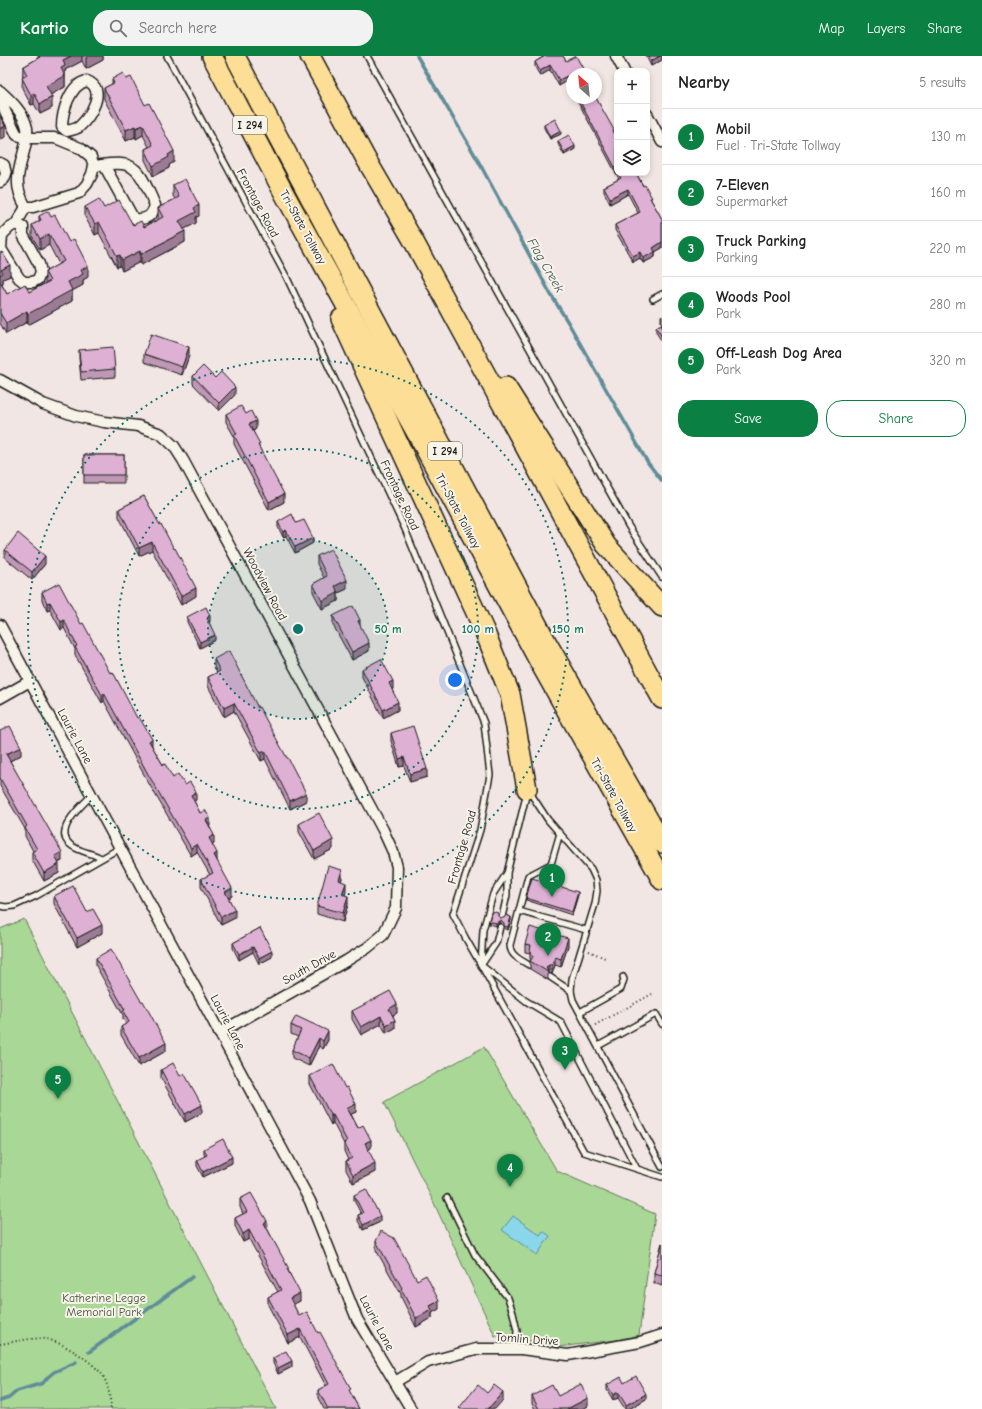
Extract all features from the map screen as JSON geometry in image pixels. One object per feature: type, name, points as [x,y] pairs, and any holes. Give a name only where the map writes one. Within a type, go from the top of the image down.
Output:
[{"type":"highway","name":"Tri-State Tollway","points":[[212,56],[285,195],[421,441],[540,663],[662,880]]},
{"type":"highway","name":"Tri-State Tollway","points":[[235,56],[544,636],[662,843]]},
{"type":"highway","points":[[310,56],[366,159],[413,240],[662,699]]},
{"type":"highway","points":[[285,195],[365,373],[481,623],[510,694],[527,789]]},
{"type":"highway","points":[[413,240],[606,545],[662,607]]},
{"type":"street","points":[[616,56],[622,68]]},
{"type":"street","points":[[87,81],[92,83],[98,94],[91,112],[78,128],[67,131],[62,127],[62,114],[74,88],[81,82],[87,81]]},
{"type":"street","points":[[0,93],[5,110],[17,135],[27,138],[54,138],[80,148],[99,165],[132,216],[136,219],[142,220],[154,211],[155,206],[139,174],[133,167],[123,164],[99,165],[87,184],[79,193],[33,208],[26,207],[21,200],[17,186],[17,176],[27,138]]},
{"type":"street","points":[[650,120],[662,142]]},
{"type":"street","points":[[64,142],[67,131]]},
{"type":"street","points":[[0,162],[4,165],[6,174],[4,179],[0,182]]},
{"type":"street","points":[[6,174],[17,176]]},
{"type":"street","points":[[16,224],[23,227],[23,235],[39,264],[41,272],[38,279],[33,282],[24,282],[19,278],[1,249],[2,235],[10,227],[16,224],[26,207]]},
{"type":"street","name":"Woodview Road","points":[[0,380],[43,404],[76,416],[104,422],[138,426],[161,434],[174,446],[183,460],[383,830],[393,852],[397,867],[396,908]]},
{"type":"street","name":"Laurie Lane","points":[[0,625],[310,1201],[357,1319],[411,1409]]},
{"type":"street","points":[[0,698],[30,681]]},
{"type":"street","name":"South Drive","points":[[219,1033],[367,948],[383,935],[396,908]]},
{"type":"street","name":"Tomlin Drive","points":[[395,1382],[428,1362],[469,1350],[515,1349],[568,1355],[640,1342],[662,1335]]},
{"type":"lane","name":"Frontage Road","points":[[167,56],[287,278],[311,328],[406,529],[484,723],[490,775],[480,830],[453,914],[584,1152],[662,1177]]},
{"type":"lane","points":[[367,56],[629,527],[662,577]]},
{"type":"lane","points":[[653,299],[662,294]]},
{"type":"lane","points":[[527,789],[548,820],[591,869],[596,880],[597,891],[595,904],[575,968],[570,991],[573,1000],[660,1160],[662,1167]]},
{"type":"lane","points":[[502,916],[507,895],[507,873],[527,789]]},
{"type":"lane","points":[[92,795],[77,810],[65,826],[64,833],[70,845],[101,858]]},
{"type":"lane","points":[[529,964],[515,956],[510,950],[510,945],[528,876],[551,864],[560,833]]},
{"type":"lane","points":[[0,906],[14,906],[36,896],[120,848]]},
{"type":"lane","points":[[481,965],[483,930],[493,894],[507,873]]},
{"type":"lane","points":[[519,911],[586,930]]},
{"type":"lane","points":[[481,965],[496,942],[500,927]]},
{"type":"lane","points":[[481,965],[526,1001],[561,1022],[637,1169]]},
{"type":"lane","points":[[550,977],[570,991]]},
{"type":"lane","points":[[580,1012],[621,988],[624,979],[623,977]]},
{"type":"lane","points":[[598,1046],[656,1014],[662,1024]]},
{"type":"lane","points":[[447,1198],[474,1254],[508,1298],[517,1331],[515,1349]]},
{"type":"path","points":[[595,953],[604,958]]},
{"type":"path","points":[[593,1026],[654,993]]},
{"type":"path","points":[[0,1344],[30,1339],[46,1339],[60,1343],[72,1350],[102,1375],[110,1393],[111,1409]]},
{"type":"green space","name":"Katherine Legge Memorial Park","points":[[24,919],[276,1409],[0,1409],[0,929]]},
{"type":"green space","points":[[484,1047],[557,1171],[655,1214],[639,1335],[616,1340],[558,1347],[526,1340],[495,1336],[434,1203],[384,1102]]},
{"type":"water","points":[[513,1216],[540,1235],[543,1231],[550,1236],[537,1255],[502,1230]]},
{"type":"building","points":[[39,56],[71,56],[63,60],[65,66],[61,68],[65,76],[46,86],[52,97],[40,104],[34,93],[31,95],[22,78],[27,75],[23,67],[40,57]]},
{"type":"building","points":[[545,56],[563,56],[566,61],[576,56],[583,68],[566,68],[566,76],[559,80],[550,65],[540,71],[535,62]]},
{"type":"building","points":[[649,56],[660,56],[651,61]]},
{"type":"building","points":[[123,73],[126,79],[131,77],[145,105],[149,103],[174,151],[168,155],[169,157],[153,166],[145,149],[153,145],[143,125],[136,128],[135,126],[126,130],[104,88],[114,83],[112,79]]},
{"type":"building","points":[[581,104],[599,104],[614,130],[614,165]]},
{"type":"building","points":[[0,116],[5,126],[0,129]]},
{"type":"building","points":[[555,119],[561,131],[550,137],[544,125]]},
{"type":"building","points":[[569,135],[575,146],[564,152],[558,141]]},
{"type":"building","points":[[620,176],[638,176],[643,186],[645,185],[652,198],[650,198],[662,219],[662,242],[653,248],[655,252],[643,258],[640,252],[633,256],[615,225],[640,212],[628,189],[610,198],[604,187],[621,178]]},
{"type":"building","points":[[185,179],[199,205],[194,208],[196,212],[179,221],[185,231],[141,254],[140,251],[122,260],[120,255],[117,256],[99,222],[95,224],[85,207],[99,199],[104,208],[119,200],[133,225],[141,221],[144,227],[163,217],[158,208],[179,197],[173,185]]},
{"type":"building","points":[[48,211],[51,217],[55,215],[69,242],[74,239],[88,266],[81,270],[83,274],[68,282],[72,290],[28,314],[27,311],[6,323],[0,313],[0,282],[7,294],[25,284],[29,292],[50,281],[45,272],[64,261],[49,234],[40,239],[32,225],[41,220],[39,216]]},
{"type":"building","points":[[2,252],[10,265],[1,270],[3,273],[0,275],[0,253]]},
{"type":"building","points":[[662,324],[662,337],[656,327]]},
{"type":"building","points":[[151,334],[189,347],[182,367],[144,354]]},
{"type":"building","points":[[113,347],[115,369],[81,372],[79,350]]},
{"type":"building","points":[[203,366],[215,378],[221,372],[235,387],[219,403],[193,376]]},
{"type":"building","points":[[241,406],[246,414],[251,411],[256,421],[249,424],[260,444],[258,445],[284,494],[269,502],[234,435],[237,434],[226,414]]},
{"type":"building","points":[[84,455],[124,455],[124,475],[84,475]]},
{"type":"building","points":[[144,496],[174,549],[175,548],[196,588],[181,596],[152,542],[139,548],[119,509]]},
{"type":"building","points":[[292,514],[296,523],[304,520],[313,538],[295,547],[286,530],[283,532],[278,522]]},
{"type":"building","points":[[18,533],[45,556],[32,572],[5,550]]},
{"type":"building","points":[[331,549],[347,580],[335,586],[338,593],[322,601],[313,584],[327,576],[317,556]]},
{"type":"building","points":[[59,583],[110,673],[113,672],[137,718],[139,717],[152,739],[149,741],[163,765],[165,764],[173,778],[178,774],[185,785],[190,782],[196,792],[191,795],[200,813],[205,810],[210,818],[206,820],[214,835],[209,838],[217,853],[214,855],[232,888],[225,892],[235,910],[221,917],[201,879],[213,873],[197,844],[191,848],[148,774],[104,693],[102,695],[75,647],[77,646],[64,620],[61,622],[50,602],[47,603],[42,592]]},
{"type":"building","points":[[353,606],[360,620],[358,621],[369,643],[352,652],[333,616]]},
{"type":"building","points":[[206,607],[210,616],[207,618],[215,635],[200,642],[187,617]]},
{"type":"building","points":[[229,651],[258,708],[259,707],[288,758],[306,793],[290,801],[265,751],[261,753],[234,703],[224,708],[208,677],[220,671],[214,659]]},
{"type":"building","points":[[381,659],[393,681],[389,683],[398,702],[383,710],[362,669]]},
{"type":"building","points":[[10,726],[21,747],[6,754],[62,852],[55,856],[59,864],[44,873],[32,852],[37,849],[25,828],[27,826],[0,778],[0,731]]},
{"type":"building","points":[[413,726],[427,769],[410,774],[404,757],[399,759],[391,733]]},
{"type":"building","points":[[319,813],[333,840],[314,851],[299,824]]},
{"type":"building","points":[[328,866],[342,870],[339,880],[346,883],[342,894],[348,896],[343,913],[317,906]]},
{"type":"building","points":[[532,878],[578,892],[572,912],[526,898]]},
{"type":"building","points":[[73,886],[87,912],[93,909],[102,925],[77,938],[54,896]]},
{"type":"building","points":[[492,911],[498,913],[498,916],[501,918],[504,918],[506,915],[511,917],[508,927],[504,926],[504,923],[501,920],[496,923],[489,921]]},
{"type":"building","points":[[530,927],[568,938],[561,959],[555,957],[552,965],[546,967],[548,972],[530,961],[533,957],[532,952],[530,951],[531,945],[525,944]]},
{"type":"building","points":[[260,928],[272,951],[259,958],[253,947],[239,954],[233,943]]},
{"type":"building","points":[[111,949],[141,1001],[143,1001],[166,1043],[139,1058],[121,1027],[129,1022],[123,1011],[125,1010],[96,958]]},
{"type":"building","points":[[390,991],[397,1004],[389,1009],[395,1020],[386,1025],[381,1016],[361,1027],[352,1011]]},
{"type":"building","points":[[296,1016],[328,1031],[323,1041],[319,1038],[309,1058],[292,1050],[301,1030],[291,1025]]},
{"type":"building","points":[[173,1063],[180,1076],[184,1073],[202,1105],[185,1114],[161,1070]]},
{"type":"building","points":[[333,1064],[345,1088],[347,1087],[356,1104],[347,1108],[358,1128],[363,1125],[371,1140],[365,1143],[375,1163],[353,1175],[346,1161],[352,1158],[344,1143],[347,1141],[333,1115],[331,1116],[310,1076]]},
{"type":"building","points":[[223,1139],[232,1157],[203,1172],[197,1160],[207,1155],[204,1149]]},
{"type":"building","points":[[366,1189],[380,1216],[363,1225],[358,1215],[363,1213],[354,1195]]},
{"type":"building","points":[[251,1193],[267,1221],[264,1223],[300,1293],[290,1298],[299,1316],[307,1312],[318,1333],[320,1332],[351,1389],[349,1390],[359,1409],[328,1409],[318,1390],[329,1384],[300,1329],[288,1335],[268,1297],[281,1290],[249,1230],[243,1234],[235,1218],[247,1212],[240,1199]]},
{"type":"building","points":[[381,1231],[394,1238],[417,1280],[426,1275],[439,1301],[430,1306],[432,1310],[416,1318],[401,1289],[402,1288],[376,1241]]},
{"type":"building","points":[[662,1243],[662,1275],[654,1273]]},
{"type":"building","points":[[286,1351],[292,1361],[278,1368],[273,1358]]},
{"type":"building","points":[[636,1376],[646,1394],[626,1405],[618,1392],[613,1395],[607,1385],[621,1377],[624,1383]]},
{"type":"building","points":[[581,1384],[588,1398],[567,1409],[539,1409],[532,1396],[552,1385],[558,1396]]},
{"type":"building","points":[[478,1385],[487,1393],[494,1385],[503,1392],[488,1409],[460,1409],[459,1408]]},
{"type":"waterway","name":"Flag Creek","points":[[417,56],[476,157],[550,293],[648,463],[662,481]]},
{"type":"waterway","points":[[89,1352],[192,1277]]},
{"type":"waterway","points":[[0,1401],[9,1398],[17,1391],[43,1383],[54,1372],[76,1362]]},
{"type":"place","name":"Mobil","points":[[552,897]]},
{"type":"place","name":"7-Eleven","points":[[548,956]]},
{"type":"place","name":"Truck Parking","points":[[565,1070]]},
{"type":"place","name":"Off-Leash Dog Area","points":[[58,1099]]},
{"type":"place","name":"Woods Pool","points":[[510,1187]]}]
